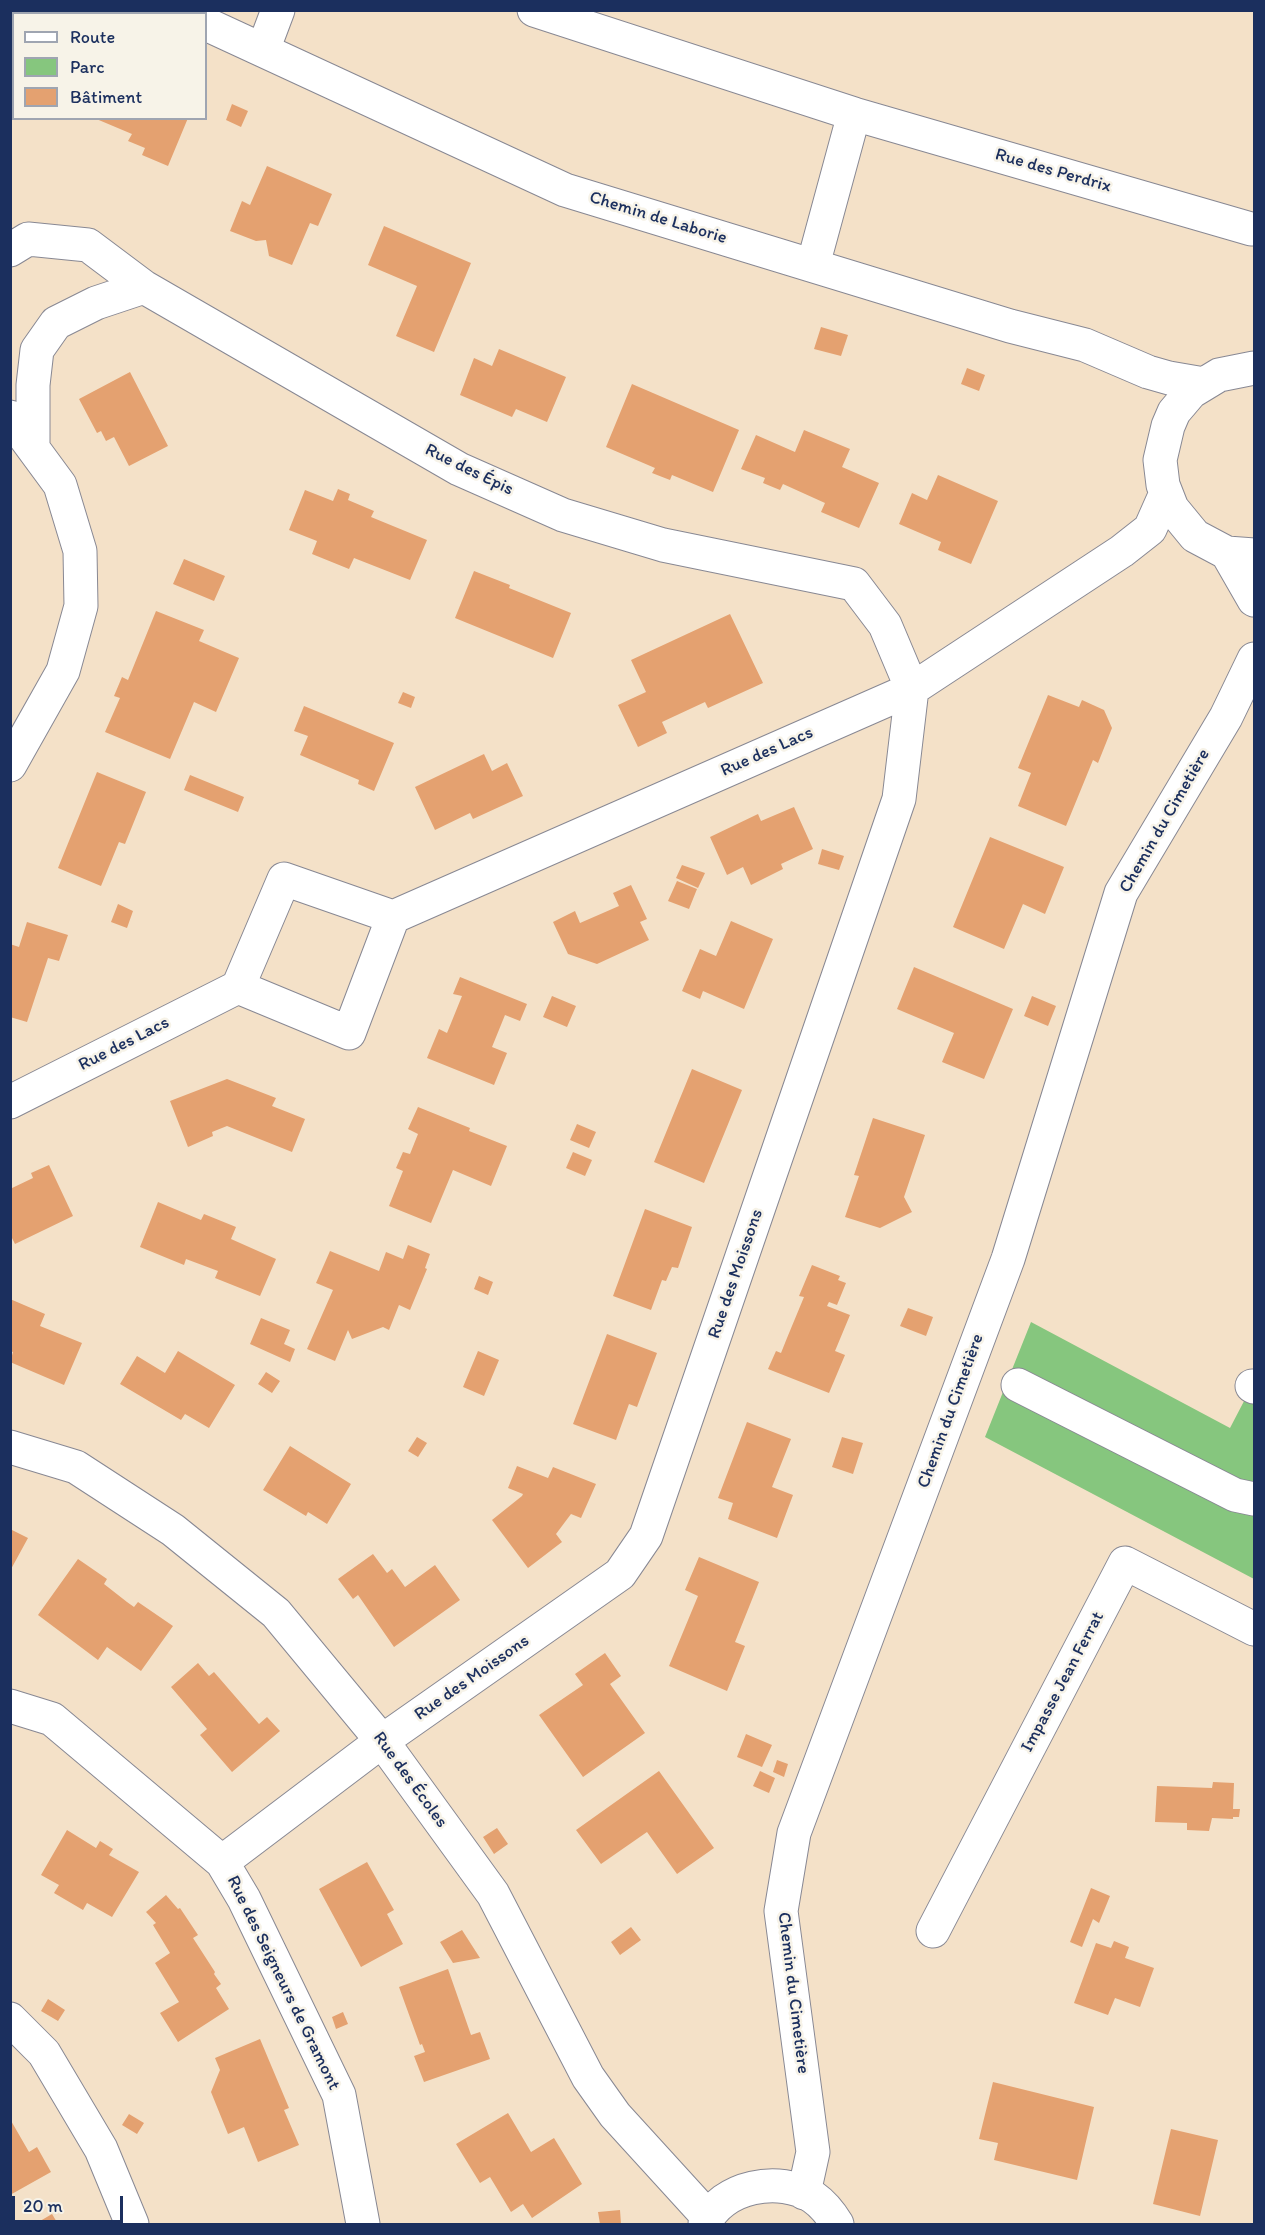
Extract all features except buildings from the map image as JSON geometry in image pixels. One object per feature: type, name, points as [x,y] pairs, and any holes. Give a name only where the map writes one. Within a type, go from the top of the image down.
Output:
[{"type":"street","points":[[262,50],[278,10]]},
{"type":"street","name":"Rue des Perdrix","points":[[534,10],[854,114],[1251,229]]},
{"type":"street","name":"Chemin de Laborie","points":[[207,24],[565,190],[1010,326],[1085,345],[1148,372],[1204,384]]},
{"type":"street","points":[[813,265],[854,114]]},
{"type":"street","name":"Rue des Épis","points":[[10,250],[28,239],[88,245],[144,287],[459,468],[563,515],[663,545],[854,584],[885,625],[912,688]]},
{"type":"street","points":[[33,447],[33,385],[37,350],[56,323],[96,303],[144,287]]},
{"type":"street","name":"Chemin de Laborie","points":[[1129,363],[1152,388],[1168,426]]},
{"type":"street","points":[[1254,368],[1219,375],[1191,392],[1174,412],[1168,426],[1160,460],[1163,485],[1172,508],[1195,536],[1241,554],[1254,600]]},
{"type":"street","points":[[10,417],[60,485],[80,551],[81,606],[63,671],[10,765]]},
{"type":"street","name":"Rue des Lacs","points":[[393,917],[912,688],[1122,551],[1150,529],[1166,493]]},
{"type":"street","name":"Rue des Lacs","points":[[1122,551],[1157,535],[1192,532]]},
{"type":"street","name":"Chemin du Cimetière","points":[[804,2193],[813,2152],[781,1911],[794,1833],[1008,1258],[1121,893],[1226,717],[1254,659]]},
{"type":"street","name":"Rue des Moissons","points":[[222,1862],[382,1741],[620,1574],[646,1536],[898,799],[912,688]]},
{"type":"street","points":[[284,879],[393,917],[349,1033],[238,987],[284,879]]},
{"type":"street","name":"Rue des Lacs","points":[[10,1102],[238,987]]},
{"type":"street","points":[[1018,1385],[1235,1495],[1253,1494]]},
{"type":"street","name":"Rue des Écoles","points":[[10,1447],[76,1467],[173,1530],[276,1613],[382,1741],[493,1894],[588,2077],[615,2115],[707,2221]]},
{"type":"street","name":"Impasse Jean Ferrat","points":[[933,1931],[1125,1563],[1254,1629]]},
{"type":"street","name":"Rue des Seigneurs de Gramont","points":[[10,1706],[52,1719],[222,1862],[244,1899],[339,2096],[363,2224]]},
{"type":"street","points":[[10,2019],[44,2054],[101,2149],[132,2224]]},
{"type":"street","points":[[707,2221],[731,2196],[759,2186],[790,2187],[812,2196],[829,2212],[837,2224]]},
{"type":"green space","points":[[1031,1322],[1230,1428],[1254,1382],[1254,1579],[985,1437]]}]
